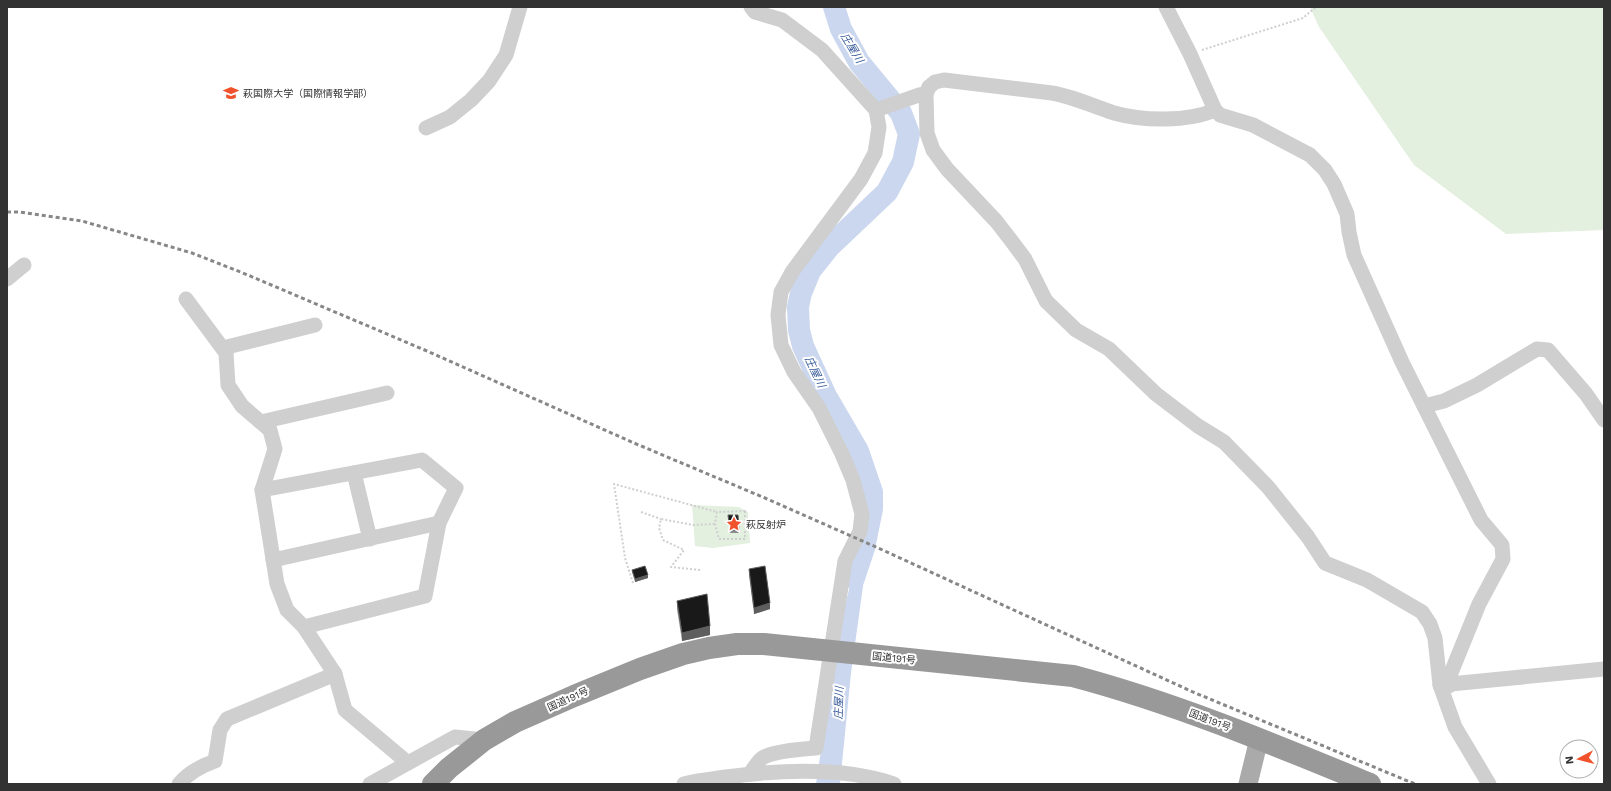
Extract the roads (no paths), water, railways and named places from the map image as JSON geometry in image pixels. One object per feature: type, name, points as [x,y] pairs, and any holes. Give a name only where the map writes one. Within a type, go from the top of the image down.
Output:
[{"type":"highway","name":"国道191号","points":[[434,784],[449,768],[484,740],[515,722],[640,669],[683,654],[737,644],[764,644],[1073,676],[1121,689],[1177,708],[1259,739],[1370,784]]},
{"type":"main road","points":[[1248,784],[1259,739]]},
{"type":"street","points":[[426,128],[450,117],[471,100],[489,80],[506,55],[520,7]]},
{"type":"street","points":[[750,774],[762,758],[782,752],[816,748],[833,652],[845,560],[860,531],[862,514],[853,480],[842,454],[818,408],[794,372],[781,345],[778,315],[781,292],[792,272],[857,184],[875,153],[879,127],[876,110],[822,50],[782,20],[756,12],[751,7]]},
{"type":"street","points":[[1166,7],[1190,54],[1215,110],[1220,115],[1253,125],[1310,155],[1326,170],[1347,214],[1354,254],[1402,362],[1481,520],[1502,545],[1503,559],[1479,604],[1444,685]]},
{"type":"street","points":[[1215,110],[1191,116],[1162,118],[1132,117],[1114,113],[1069,96],[944,80],[934,82],[929,87],[926,94],[927,133],[933,150],[947,168],[996,221],[1025,259],[1036,284],[1046,301],[1076,330],[1109,349],[1156,394],[1198,426],[1224,442],[1268,487],[1308,537],[1325,563],[1367,580],[1422,612],[1430,624],[1435,638],[1444,685],[1455,727],[1489,784]]},
{"type":"street","points":[[876,110],[926,94]]},
{"type":"street","points":[[7,279],[24,265]]},
{"type":"street","points":[[186,299],[226,353],[228,385],[242,406],[270,430],[275,449],[262,490],[277,584],[287,610],[304,627],[335,674],[345,710],[408,764]]},
{"type":"street","points":[[223,348],[315,325]]},
{"type":"street","points":[[1424,406],[1444,401],[1477,385],[1536,349],[1548,350],[1586,394],[1604,420]]},
{"type":"street","points":[[261,422],[387,393]]},
{"type":"street","points":[[262,490],[422,460],[456,488],[439,524],[425,596],[304,627]]},
{"type":"street","points":[[354,473],[370,539]]},
{"type":"street","points":[[273,560],[439,524]]},
{"type":"street","points":[[1444,685],[1604,669]]},
{"type":"street","points":[[179,784],[185,777],[199,767],[215,760],[220,730],[227,719],[335,674]]},
{"type":"street","points":[[370,784],[455,737],[484,740]]},
{"type":"street","points":[[684,784],[694,781],[750,774],[783,772],[844,773],[894,784]]},
{"type":"water","points":[[859,549],[868,550],[851,673],[840,784],[816,784],[842,618]]},
{"type":"waterway","name":"庄屋川","points":[[834,7],[841,29],[859,62],[901,113],[909,134],[903,162],[887,192],[829,247],[810,271],[801,293],[798,307],[799,330],[803,346],[826,396],[858,451],[872,492],[872,509],[864,548],[854,578]]},
{"type":"railway","points":[[7,212],[19,212],[82,221],[192,253],[243,273],[427,351],[634,443],[765,498],[1193,692],[1415,784]]},
{"type":"place","name":"萩国際大学（国際情報学部）","points":[[231,93]]},
{"type":"place","name":"萩反射炉","points":[[734,524]]}]
